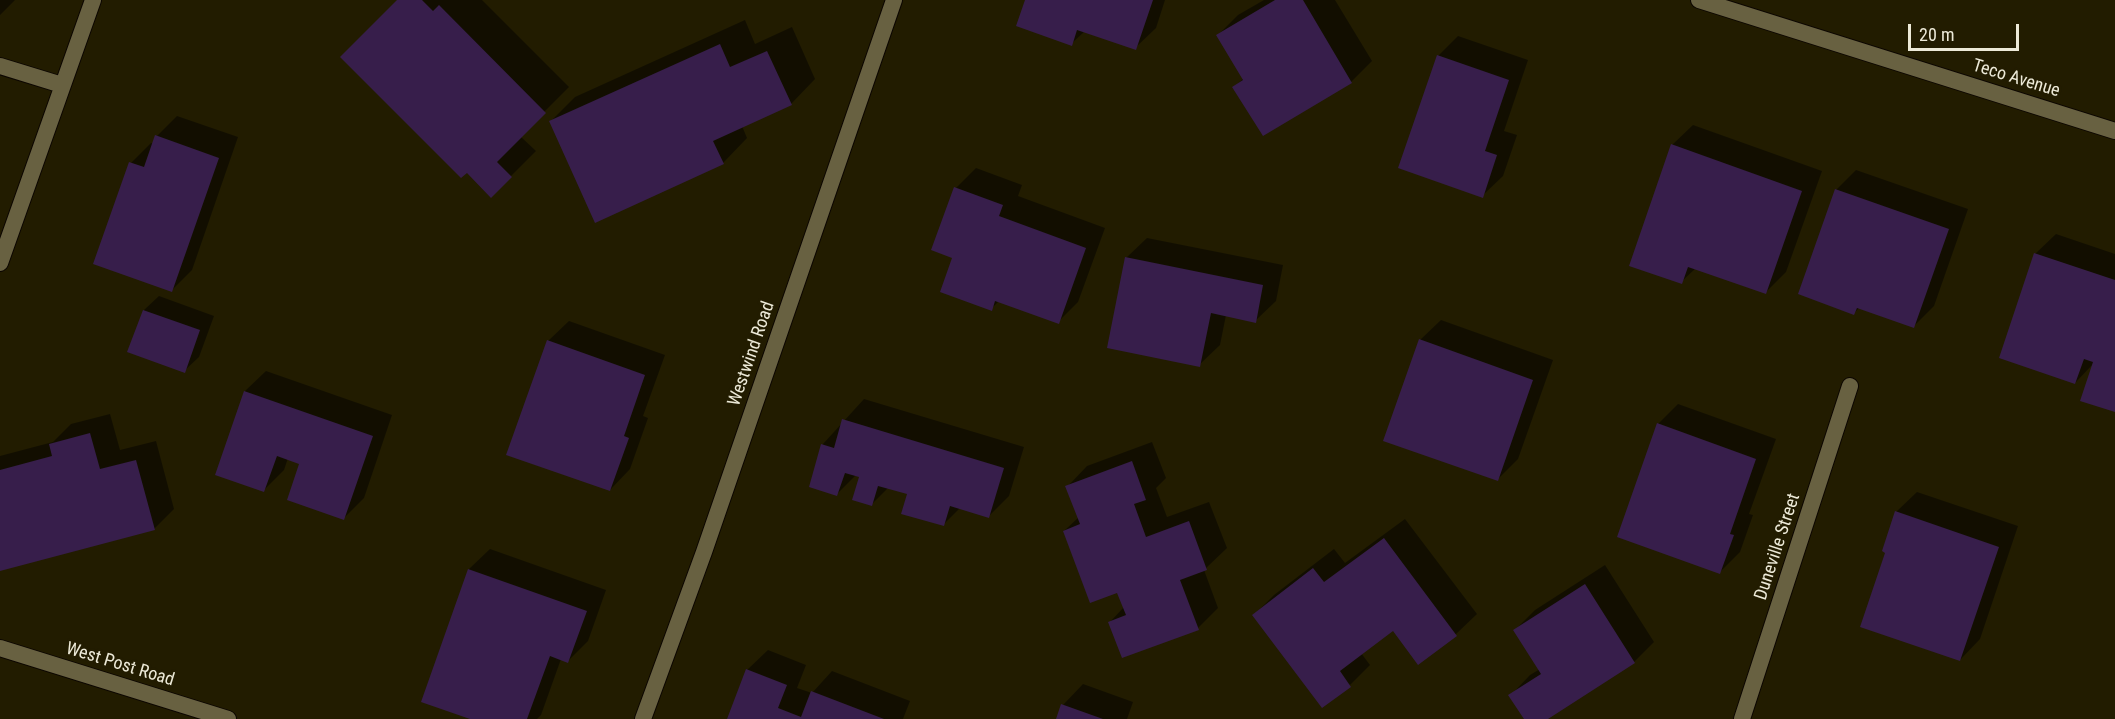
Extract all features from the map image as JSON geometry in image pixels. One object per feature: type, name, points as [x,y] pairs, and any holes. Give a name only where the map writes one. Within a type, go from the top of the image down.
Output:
[{"type":"street","points":[[0,263],[93,0]]},
{"type":"street","name":"Westwind Road","points":[[643,719],[704,552],[894,0]]},
{"type":"street","name":"Teco Avenue","points":[[1699,0],[2115,131]]},
{"type":"street","points":[[0,66],[62,85]]},
{"type":"street","name":"Duneville Street","points":[[1742,719],[1850,386]]},
{"type":"street","name":"West Post Road","points":[[0,648],[228,719]]},
{"type":"building","points":[[397,0],[422,0],[433,11],[439,5],[546,113],[497,162],[512,177],[491,198],[467,173],[461,178],[340,57]]},
{"type":"building","points":[[1025,0],[1153,0],[1136,50],[1077,30],[1072,46],[1016,26]]},
{"type":"building","points":[[1275,0],[1303,0],[1352,83],[1263,136],[1232,87],[1243,80],[1216,35]]},
{"type":"building","points":[[720,44],[730,67],[767,51],[792,105],[713,141],[724,164],[595,223],[549,121]]},
{"type":"building","points":[[1437,55],[1509,80],[1485,151],[1497,155],[1483,198],[1398,168]]},
{"type":"building","points":[[155,135],[219,158],[172,292],[93,264],[129,162],[144,167]]},
{"type":"building","points":[[1671,144],[1802,191],[1766,294],[1688,267],[1682,284],[1629,266]]},
{"type":"building","points":[[954,187],[1003,205],[999,216],[1086,248],[1059,324],[995,301],[992,311],[940,292],[952,258],[931,250]]},
{"type":"building","points":[[1835,189],[1949,229],[1914,328],[1857,308],[1854,315],[1798,294]]},
{"type":"building","points":[[2034,253],[2115,280],[2115,412],[2080,401],[2093,362],[2084,359],[2075,384],[1999,358]]},
{"type":"building","points":[[1125,257],[1263,285],[1256,323],[1211,313],[1200,367],[1107,348]]},
{"type":"building","points":[[143,310],[200,330],[185,373],[127,352]]},
{"type":"building","points":[[1419,339],[1533,380],[1498,481],[1383,441]]},
{"type":"building","points":[[547,340],[645,375],[624,436],[629,438],[610,491],[506,455]]},
{"type":"building","points":[[244,391],[373,436],[344,520],[287,500],[299,464],[277,456],[264,492],[215,475]]},
{"type":"building","points":[[842,419],[1004,468],[989,518],[950,506],[944,526],[901,514],[907,494],[878,486],[872,506],[852,500],[859,477],[845,473],[837,496],[809,487],[821,444],[834,448]]},
{"type":"building","points":[[1657,423],[1756,459],[1730,534],[1734,535],[1720,574],[1617,537]]},
{"type":"building","points":[[90,433],[100,469],[136,460],[155,530],[0,571],[0,470],[52,456],[49,444]]},
{"type":"building","points":[[1132,461],[1146,500],[1134,504],[1146,537],[1189,521],[1207,570],[1180,580],[1199,630],[1122,658],[1108,622],[1126,615],[1117,593],[1090,603],[1063,531],[1080,524],[1065,486]]},
{"type":"building","points":[[1895,511],[1999,547],[1960,661],[1860,627],[1885,553],[1882,551]]},
{"type":"building","points":[[1384,538],[1457,636],[1418,665],[1393,631],[1340,671],[1351,687],[1322,708],[1252,615],[1313,568],[1324,582]]},
{"type":"building","points":[[468,569],[587,611],[568,663],[550,656],[527,719],[470,719],[421,702]]},
{"type":"building","points":[[1585,584],[1635,663],[1548,719],[1524,719],[1508,695],[1541,674],[1513,630]]},
{"type":"building","points":[[746,669],[787,685],[778,708],[801,717],[811,691],[884,719],[727,719]]},
{"type":"building","points":[[1061,704],[1103,719],[1056,719]]}]
